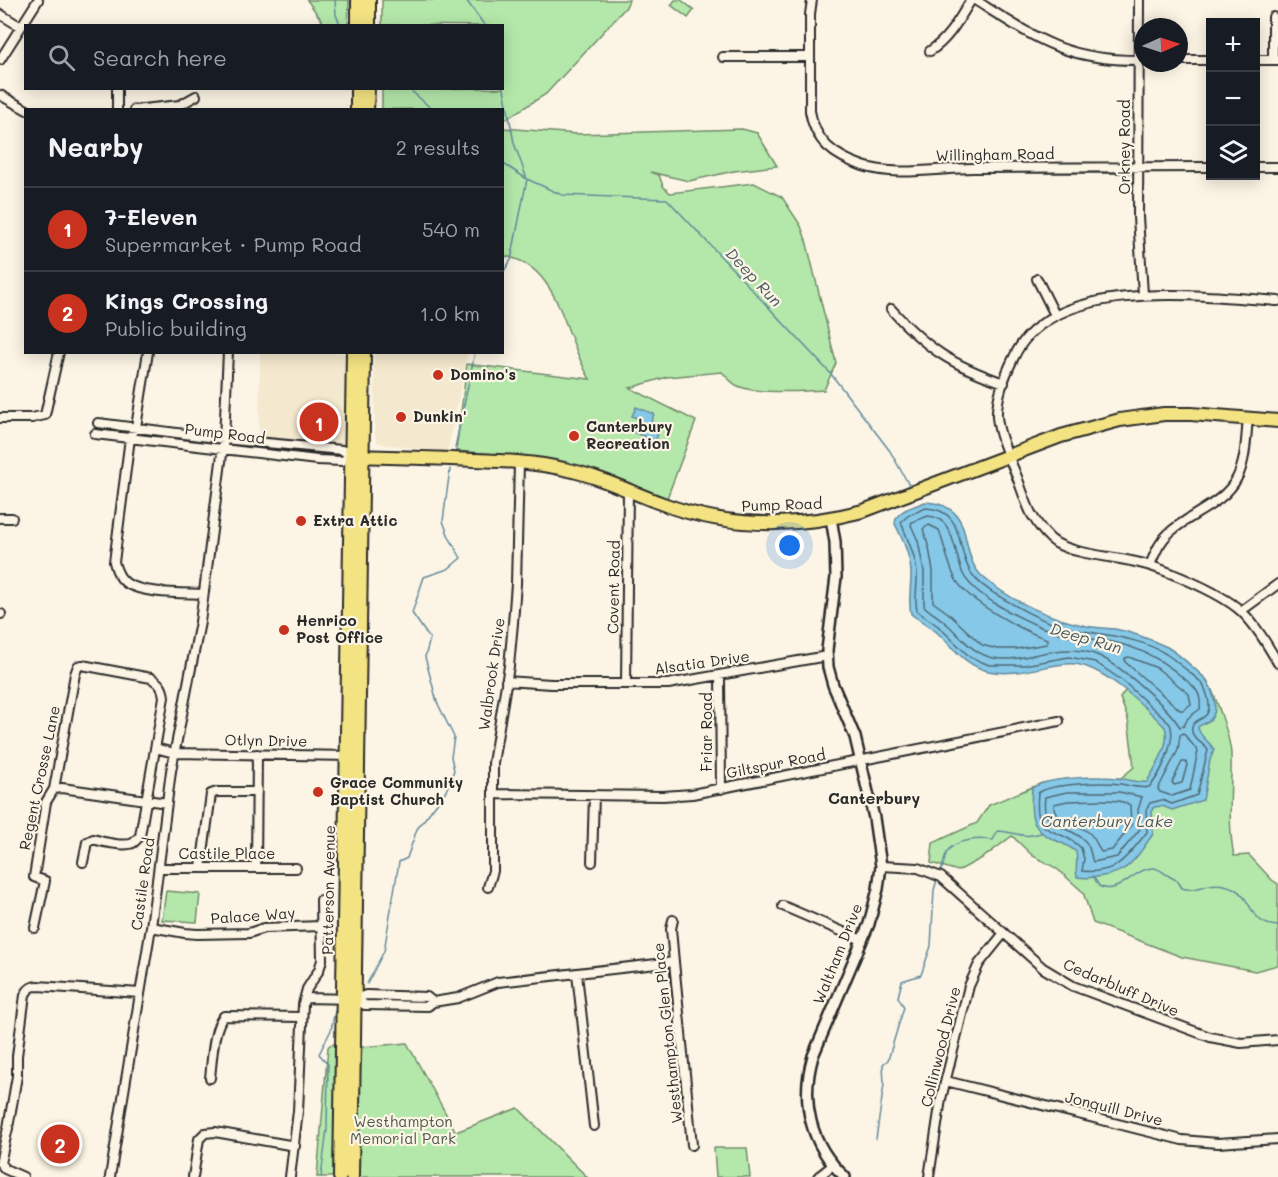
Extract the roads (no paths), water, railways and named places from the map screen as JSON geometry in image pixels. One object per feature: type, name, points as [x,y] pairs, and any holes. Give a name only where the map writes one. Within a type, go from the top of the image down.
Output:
[{"type":"main road","points":[[358,0],[358,24]]},
{"type":"main road","points":[[369,0],[369,24]]},
{"type":"main road","points":[[357,90],[357,108]]},
{"type":"main road","points":[[367,108],[368,90]]},
{"type":"main road","name":"Patterson Avenue","points":[[353,354],[358,456]]},
{"type":"main road","name":"Patterson Avenue","points":[[340,1177],[348,999],[358,456],[364,354]]},
{"type":"main road","name":"Pump Road","points":[[358,456],[552,466],[588,474],[683,511],[728,521],[771,524],[831,518],[863,511],[1061,436],[1120,420],[1157,415],[1191,414],[1278,421]]},
{"type":"main road","name":"Patterson Avenue","points":[[348,999],[352,1177]]},
{"type":"street","points":[[0,60],[38,0]]},
{"type":"street","points":[[723,57],[810,57],[812,0]]},
{"type":"street","points":[[930,51],[947,38],[973,0],[1030,35],[1058,48],[1102,59],[1134,60]]},
{"type":"street","name":"Orkney Road","points":[[1139,0],[1140,18]]},
{"type":"street","points":[[0,14],[21,27]]},
{"type":"street","points":[[1260,60],[1276,60],[1273,17]]},
{"type":"street","name":"Willingham Road","points":[[810,57],[810,111],[812,124],[823,143],[850,160],[877,170],[1206,167]]},
{"type":"street","points":[[1188,60],[1206,60]]},
{"type":"street","name":"Orkney Road","points":[[1141,72],[1138,217],[1143,294]]},
{"type":"street","points":[[117,90],[117,108]]},
{"type":"street","points":[[0,95],[24,108]]},
{"type":"street","points":[[152,108],[180,105],[196,96]]},
{"type":"street","points":[[1260,167],[1278,167]]},
{"type":"street","points":[[1037,279],[1054,315]]},
{"type":"street","points":[[1278,301],[1143,294],[1066,310],[1038,326],[1021,344],[1004,383],[997,418],[1032,514],[1053,541],[1066,547],[1150,565],[1191,583],[1241,611],[1278,663]]},
{"type":"street","points":[[891,309],[910,330],[936,352],[964,368],[1004,383]]},
{"type":"street","points":[[0,418],[45,416],[59,354]]},
{"type":"street","points":[[148,354],[136,427],[130,438],[114,562],[118,574],[125,582],[136,588],[203,594]]},
{"type":"street","name":"Pump Road","points":[[224,439],[228,354]]},
{"type":"street","points":[[1150,565],[1156,550],[1170,532],[1221,496],[1236,480],[1242,461],[1248,418]]},
{"type":"street","name":"Pump Road","points":[[98,423],[224,439],[342,450],[358,456]]},
{"type":"street","name":"Pump Road","points":[[95,434],[317,460],[342,461],[358,456]]},
{"type":"street","name":"Castile Road","points":[[110,1177],[151,927],[174,753],[195,656],[224,439]]},
{"type":"street","name":"Walbrook Drive","points":[[488,887],[492,871],[493,763],[506,681],[516,584],[519,463]]},
{"type":"street","name":"Covent Road","points":[[626,684],[628,490]]},
{"type":"street","points":[[0,518],[12,519]]},
{"type":"street","name":"Waltham Drive","points":[[831,518],[835,542],[836,577],[827,656],[828,667],[833,685],[851,725],[861,760],[881,866],[873,912],[813,1056],[808,1078],[807,1097],[810,1118],[819,1144],[833,1165],[845,1177]]},
{"type":"street","points":[[1241,611],[1278,584]]},
{"type":"street","name":"Alsatia Drive","points":[[506,681],[668,684],[827,656]]},
{"type":"street","name":"Regent Crosse Lane","points":[[35,928],[45,881],[34,877],[46,802],[54,789],[78,666],[152,678],[158,682],[163,689],[164,697],[155,748]]},
{"type":"street","name":"Friar Road","points":[[720,676],[721,789]]},
{"type":"street","name":"Giltspur Road","points":[[494,794],[678,795],[721,789],[1059,721]]},
{"type":"street","points":[[83,862],[87,842],[93,839],[106,843],[133,843],[140,836],[155,748]]},
{"type":"street","name":"Otlyn Drive","points":[[155,748],[174,753],[353,756]]},
{"type":"street","points":[[256,868],[257,754]]},
{"type":"street","points":[[54,789],[62,788],[167,803]]},
{"type":"street","points":[[201,868],[211,794],[257,792]]},
{"type":"street","points":[[592,862],[594,795]]},
{"type":"street","name":"Cedarbluff Drive","points":[[881,866],[918,868],[941,877],[1050,973],[1073,986],[1183,1028],[1230,1042],[1278,1040]]},
{"type":"street","name":"Castile Place","points":[[159,868],[296,868]]},
{"type":"street","points":[[290,1177],[299,1102],[302,1017],[307,989],[321,967],[321,900]]},
{"type":"street","points":[[783,906],[862,940]]},
{"type":"street","name":"Westhampton Glen Place","points":[[674,920],[671,929],[692,1145]]},
{"type":"street","name":"Palace Way","points":[[151,927],[185,933],[249,933],[264,928],[321,926]]},
{"type":"street","name":"Collinwood Drive","points":[[929,1177],[937,1119],[966,997],[975,972],[1004,933]]},
{"type":"street","points":[[305,998],[348,999],[366,1005],[428,1006],[433,1002],[458,998],[498,982],[674,962]]},
{"type":"street","points":[[577,974],[594,1126]]},
{"type":"street","points":[[22,1177],[5,1169],[0,1163],[17,1076],[17,1056],[28,989],[38,986],[140,993]]},
{"type":"street","points":[[210,1078],[219,1023],[224,1016],[302,1017]]},
{"type":"street","name":"Jonquill Drive","points":[[946,1081],[1182,1140],[1218,1143],[1278,1139]]},
{"type":"street","points":[[193,1177],[199,1139],[206,1133],[215,1132],[295,1146]]},
{"type":"street","points":[[818,1177],[833,1165]]},
{"type":"water","points":[[636,407],[654,414],[649,428],[659,432],[655,441],[633,432],[639,419],[632,416]]},
{"type":"water","name":"Canterbury Lake","points":[[925,502],[942,505],[953,512],[960,521],[975,568],[984,578],[1007,595],[1060,619],[1090,627],[1121,630],[1161,644],[1172,650],[1206,679],[1213,693],[1215,710],[1211,719],[1198,727],[1200,734],[1214,750],[1203,800],[1172,810],[1162,806],[1154,807],[1152,810],[1153,834],[1133,861],[1120,871],[1088,878],[1077,877],[1076,852],[1046,836],[1036,825],[1031,805],[1032,788],[1050,781],[1089,777],[1147,782],[1164,748],[1165,727],[1119,686],[1092,669],[1066,664],[1008,673],[988,671],[965,659],[934,630],[911,614],[910,562],[895,524],[898,515],[902,512]]},
{"type":"waterway","name":"Deep Run","points":[[335,0],[336,15],[340,24]]},
{"type":"waterway","name":"Deep Run","points":[[466,0],[484,24]]},
{"type":"waterway","name":"Deep Run","points":[[504,89],[514,143],[527,179],[562,195],[667,199],[831,374],[890,451],[909,485]]},
{"type":"waterway","name":"Deep Run","points":[[410,90],[431,108]]},
{"type":"waterway","points":[[504,164],[527,179],[511,260],[504,271]]},
{"type":"waterway","points":[[455,448],[475,354]]},
{"type":"waterway","points":[[367,984],[384,951],[399,862],[407,858],[417,829],[446,791],[454,770],[451,757],[454,737],[437,702],[425,657],[430,639],[412,613],[424,577],[448,569],[461,558],[443,521],[450,469]]},
{"type":"waterway","points":[[941,871],[947,852],[961,842],[974,839],[993,840],[998,831],[1024,835],[1041,833]]},
{"type":"waterway","name":"Deep Run","points":[[1093,876],[1099,886],[1113,888],[1138,873],[1155,868],[1177,880],[1182,888],[1194,889],[1217,884],[1225,885],[1239,892],[1262,921],[1278,926]]},
{"type":"waterway","points":[[876,1139],[884,1084],[883,1064],[888,1060],[904,1007],[898,997],[902,981],[921,975],[931,946],[934,890],[937,880]]},
{"type":"waterway","points":[[321,1177],[327,1129],[328,1064],[319,1054],[331,1030],[335,1011]]},
{"type":"place","name":"Domino's","points":[[438,375]]},
{"type":"place","name":"Dunkin'","points":[[401,417]]},
{"type":"place","name":"7-Eleven","points":[[319,422]]},
{"type":"place","name":"Canterbury Recreation","points":[[574,436]]},
{"type":"place","name":"Extra Attic","points":[[301,521]]},
{"type":"place","name":"Henrico Post Office","points":[[284,630]]},
{"type":"place","name":"Grace Community Baptist Church","points":[[318,792]]},
{"type":"place","name":"Kings Crossing","points":[[60,1144]]},
{"type":"district","name":"Canterbury","points":[[874,798]]},
{"type":"park label","name":"Westhampton Memorial Park","points":[[403,1130]]}]
